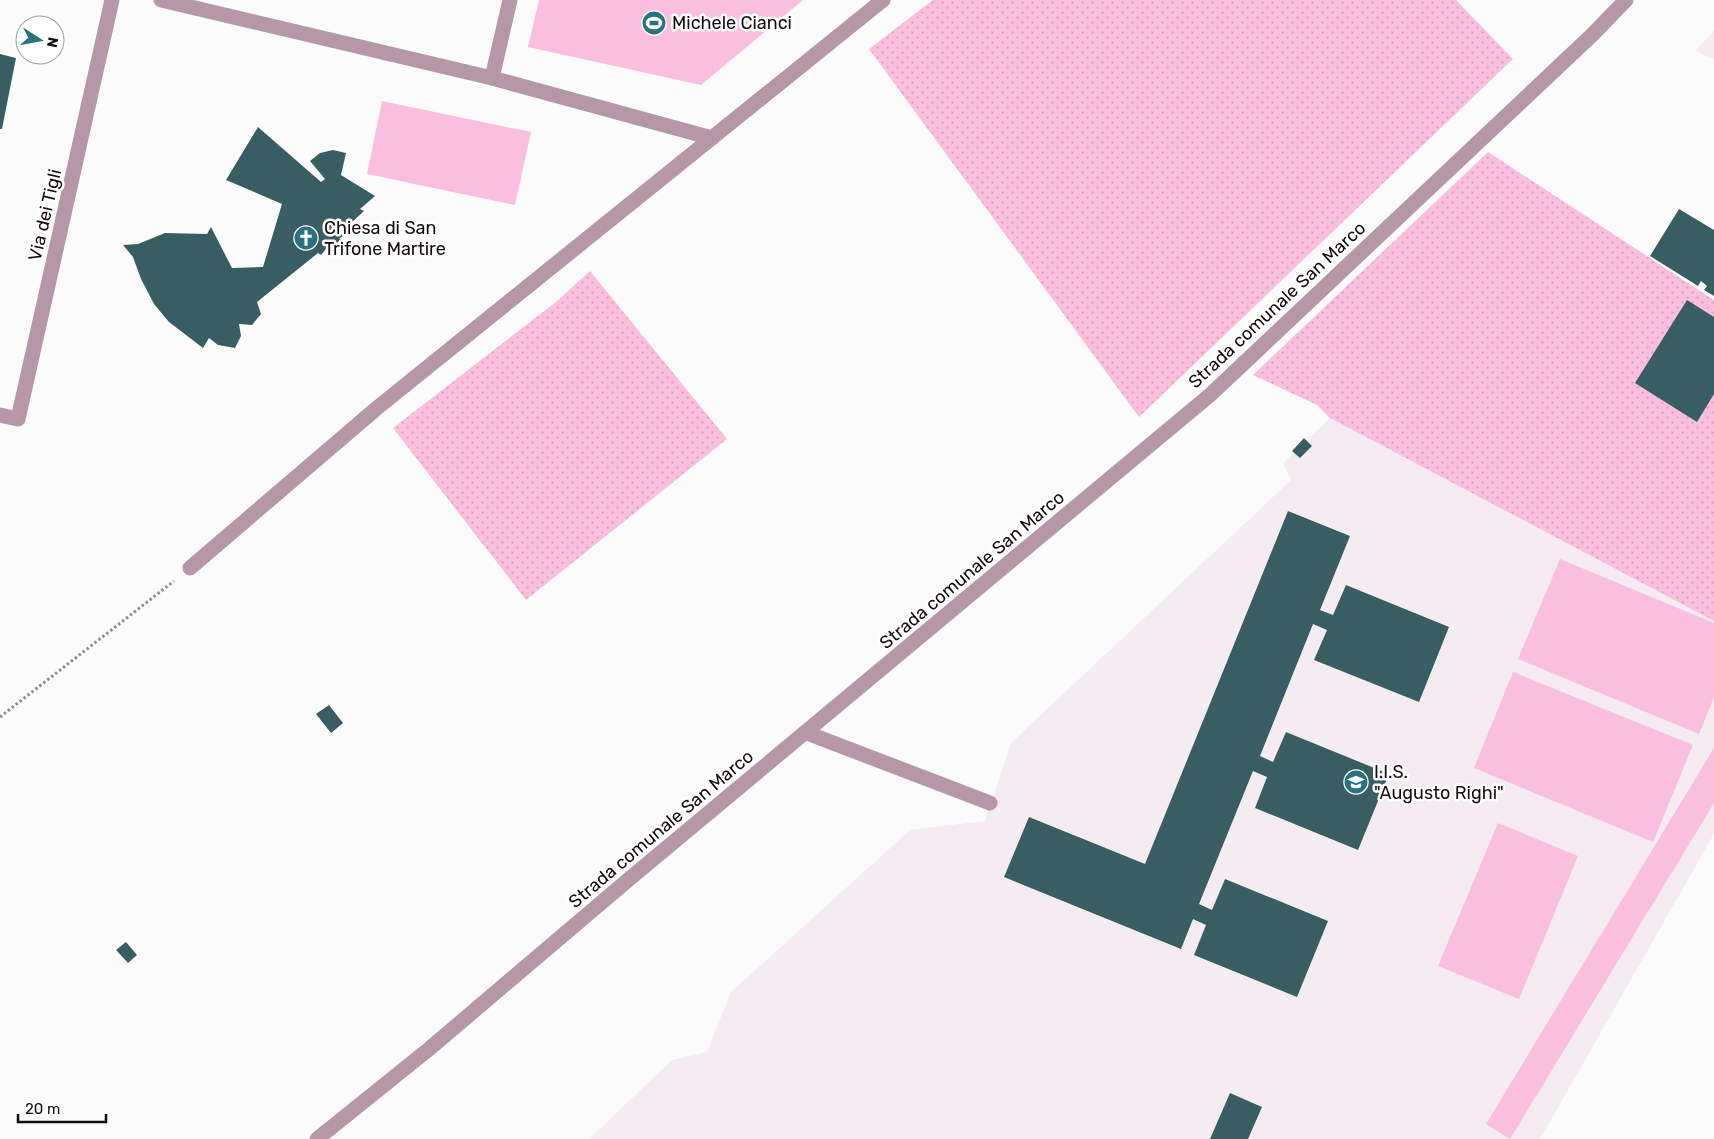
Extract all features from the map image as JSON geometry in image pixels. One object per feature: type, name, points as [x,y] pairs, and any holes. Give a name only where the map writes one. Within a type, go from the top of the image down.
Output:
[{"type":"street","name":"Via dei Tigli","points":[[0,415],[18,419],[112,0]]},
{"type":"street","points":[[161,0],[492,78],[712,138]]},
{"type":"street","points":[[492,78],[510,0]]},
{"type":"street","points":[[190,568],[377,408],[883,0]]},
{"type":"street","name":"Strada comunale San Marco","points":[[317,1139],[429,1049],[628,880],[807,733],[1210,395],[1592,35],[1626,0]]},
{"type":"street","points":[[807,733],[990,803]]},
{"type":"path","points":[[0,717],[190,568]]},
{"type":"shaded area","name":"Michele Cianci","points":[[539,0],[803,0],[701,85],[528,47]]},
{"type":"shaded area","points":[[933,0],[1456,0],[1513,59],[1139,417],[869,49]]},
{"type":"shaded area","points":[[1714,31],[1714,59],[1695,51]]},
{"type":"shaded area","points":[[382,101],[531,132],[515,205],[367,174]]},
{"type":"shaded area","points":[[1488,152],[1714,300],[1714,621],[1330,418],[1317,405],[1253,375]]},
{"type":"shaded area","points":[[590,271],[727,439],[526,600],[393,428],[556,302]]},
{"type":"shaded area","name":"I.I.S. \"Augusto Righi\"","points":[[1330,418],[1714,621],[1714,834],[1540,1139],[589,1139],[672,1060],[707,1052],[731,992],[910,830],[985,821],[1011,743],[1291,480],[1283,463]]},
{"type":"shaded area","points":[[1560,559],[1714,623],[1714,697],[1699,734],[1518,659]]},
{"type":"shaded area","points":[[1513,672],[1693,745],[1653,842],[1474,768]]},
{"type":"shaded area","points":[[1714,748],[1714,803],[1510,1139],[1486,1124]]},
{"type":"shaded area","points":[[1498,823],[1578,856],[1519,999],[1438,966]]},
{"type":"building","points":[[0,54],[15,58],[15,63],[2,129],[0,129]]},
{"type":"building","name":"Chiesa di San Trifone Martire","points":[[258,127],[321,182],[325,179],[310,161],[320,153],[333,150],[346,153],[341,175],[375,196],[360,209],[364,211],[350,224],[354,227],[339,239],[341,239],[330,252],[326,249],[321,255],[318,253],[257,302],[261,314],[252,325],[239,324],[241,336],[235,348],[218,345],[209,338],[203,348],[169,322],[154,304],[141,279],[133,257],[123,245],[138,244],[165,233],[207,234],[211,227],[232,268],[263,267],[282,204],[226,180]]},
{"type":"building","points":[[1679,209],[1714,230],[1714,296],[1704,290],[1707,286],[1701,281],[1698,286],[1650,256]]},
{"type":"building","points":[[1687,300],[1714,317],[1714,394],[1697,422],[1635,383]]},
{"type":"building","points":[[1304,438],[1312,446],[1300,458],[1292,451]]},
{"type":"building","name":"I.I.S. \"Augusto Righi\"","points":[[1288,511],[1350,536],[1320,610],[1333,615],[1346,585],[1449,627],[1419,702],[1314,660],[1327,630],[1313,624],[1260,756],[1273,762],[1286,732],[1389,774],[1358,850],[1255,808],[1267,777],[1253,771],[1199,904],[1212,910],[1225,879],[1328,921],[1297,997],[1194,955],[1206,925],[1193,919],[1181,949],[1004,877],[1029,817],[1145,864]]},
{"type":"building","points":[[329,705],[343,723],[331,733],[316,714]]},
{"type":"building","points":[[126,942],[137,955],[128,963],[116,950]]},
{"type":"building","points":[[1230,1093],[1262,1107],[1248,1139],[1210,1139]]},
{"type":"place","name":"Michele Cianci","points":[[654,23]]},
{"type":"place","name":"Chiesa di San Trifone Martire","points":[[306,238]]},
{"type":"place","name":"I.I.S. \"Augusto Righi\"","points":[[1356,782]]}]
